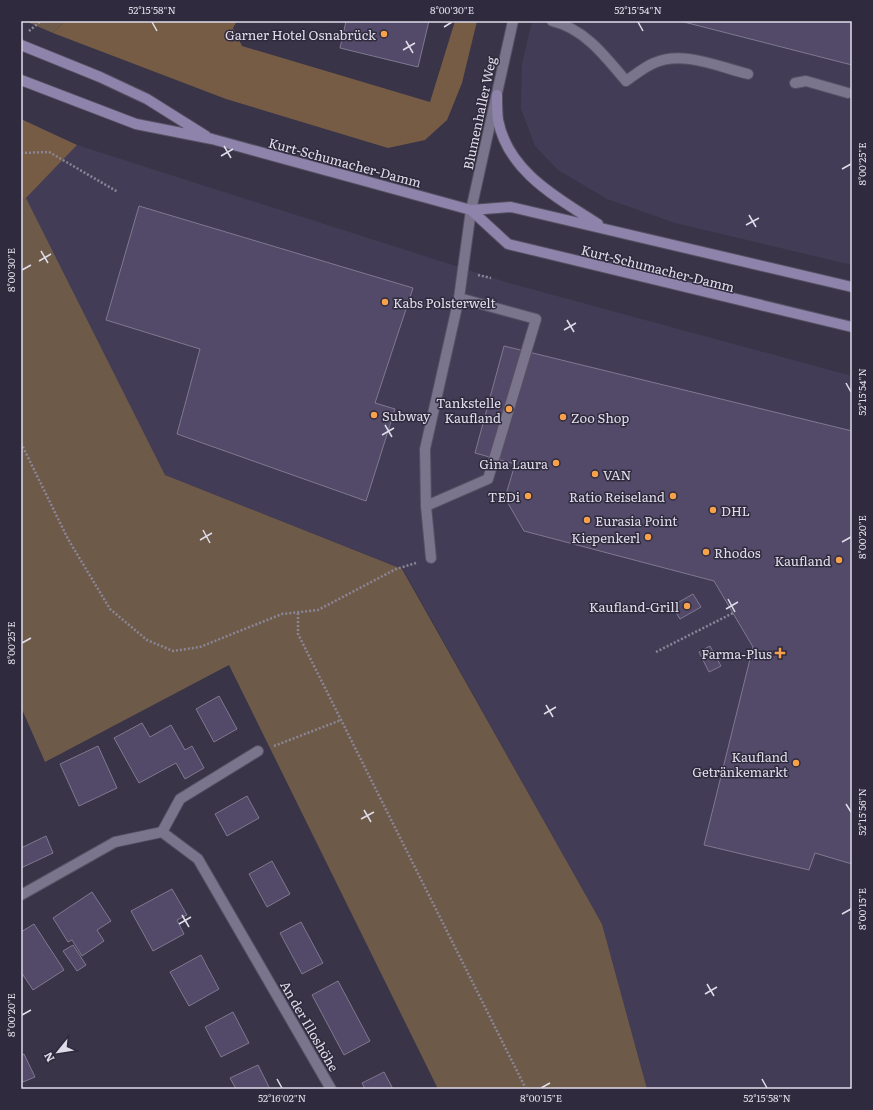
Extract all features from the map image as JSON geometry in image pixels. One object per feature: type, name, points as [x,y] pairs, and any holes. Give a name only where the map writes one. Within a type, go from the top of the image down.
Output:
[{"type":"main road","name":"Kurt-Schumacher-Damm","points":[[21,44],[100,77],[147,99],[212,139]]},
{"type":"main road","name":"Kurt-Schumacher-Damm","points":[[21,80],[136,124],[212,139],[471,210],[511,207],[852,287]]},
{"type":"main road","points":[[496,95],[498,120],[505,143],[521,166],[543,188],[604,229]]},
{"type":"main road","name":"Kurt-Schumacher-Damm","points":[[471,210],[508,244],[852,327]]},
{"type":"street","name":"Blumenhaller Weg","points":[[431,558],[426,506],[425,449],[459,298],[471,210],[513,21]]},
{"type":"street","points":[[552,21],[566,23],[594,44],[626,81],[654,62],[672,58],[690,59],[748,74]]},
{"type":"street","points":[[795,83],[806,81],[848,93]]},
{"type":"street","points":[[426,506],[488,479],[536,319],[459,298]]},
{"type":"street","points":[[21,895],[115,842],[162,832],[180,799],[258,752]]},
{"type":"street","name":"An der Illoshöhe","points":[[162,832],[198,859],[331,1089]]},
{"type":"path","points":[[21,153],[49,152],[118,192]]},
{"type":"path","points":[[21,443],[68,539],[110,609],[147,640],[173,651],[200,647],[282,614],[318,610],[396,570],[431,558]]},
{"type":"path","points":[[298,613],[298,634],[526,1089]]},
{"type":"path","points":[[656,652],[733,613]]},
{"type":"path","points":[[258,752],[340,720]]},
{"type":"shaded area","points":[[25,21],[65,21],[53,33]]},
{"type":"shaded area","points":[[65,21],[237,21],[233,28],[242,46],[430,102],[455,21],[477,21],[462,83],[447,120],[425,140],[388,148],[226,99],[53,33]]},
{"type":"shaded area","points":[[532,21],[852,21],[852,265],[675,223],[607,199],[558,170],[535,146],[521,109],[522,64]]},
{"type":"shaded area","points":[[21,119],[77,145],[26,198],[21,201]]},
{"type":"shaded area","points":[[77,145],[509,283],[852,376],[852,1089],[647,1089],[602,924],[403,569],[165,475],[26,198]]},
{"type":"shaded area","points":[[26,198],[165,475],[402,569],[602,924],[647,1089],[438,1089],[229,665],[45,762],[21,707],[21,201]]},
{"type":"building","name":"Garner Hotel Osnabrück","points":[[346,21],[429,21],[418,67],[340,48]]},
{"type":"building","points":[[680,21],[852,21],[852,65]]},
{"type":"building","points":[[139,206],[413,288],[375,403],[395,409],[366,501],[177,434],[200,349],[106,320]]},
{"type":"building","points":[[504,346],[852,431],[852,864],[815,853],[809,870],[704,845],[753,647],[714,581],[524,531],[505,498],[515,464],[475,453]]},
{"type":"building","name":"Kaufland-Grill","points":[[693,594],[701,607],[680,619],[672,606]]},
{"type":"building","points":[[710,646],[721,666],[709,672],[699,652]]},
{"type":"building","points":[[219,696],[237,729],[214,742],[196,709]]},
{"type":"building","points":[[142,723],[150,737],[171,725],[185,750],[192,746],[204,768],[185,779],[176,763],[139,783],[114,738]]},
{"type":"building","points":[[98,746],[117,788],[79,806],[60,764]]},
{"type":"building","points":[[247,796],[259,818],[227,836],[215,814]]},
{"type":"building","points":[[46,836],[53,853],[21,868],[21,848]]},
{"type":"building","points":[[272,861],[290,894],[267,907],[249,874]]},
{"type":"building","points":[[172,889],[187,915],[177,920],[184,934],[153,951],[131,911]]},
{"type":"building","points":[[92,892],[111,921],[97,930],[104,941],[82,956],[72,940],[68,942],[53,918]]},
{"type":"building","points":[[301,922],[323,963],[302,974],[280,933]]},
{"type":"building","points":[[34,924],[64,970],[33,990],[21,972],[21,932]]},
{"type":"building","points":[[73,945],[86,965],[77,971],[63,951]]},
{"type":"building","points":[[201,955],[219,989],[189,1006],[170,972]]},
{"type":"building","points":[[338,981],[370,1041],[344,1055],[312,995]]},
{"type":"building","points":[[233,1012],[249,1043],[221,1057],[205,1027]]},
{"type":"building","points":[[24,1054],[35,1077],[23,1082],[21,1078],[21,1055]]},
{"type":"building","points":[[258,1065],[270,1089],[236,1089],[230,1078]]},
{"type":"building","points":[[384,1072],[393,1089],[365,1089],[362,1083]]},
{"type":"place","name":"Garner Hotel Osnabrück","points":[[384,34]]},
{"type":"place","name":"Kabs Polsterwelt","points":[[385,302]]},
{"type":"place","name":"Tankstelle Kaufland","points":[[509,409]]},
{"type":"place","name":"Subway","points":[[374,415]]},
{"type":"place","name":"Zoo Shop","points":[[563,417]]},
{"type":"place","name":"Gina Laura","points":[[556,463]]},
{"type":"place","name":"VAN","points":[[595,474]]},
{"type":"place","name":"TEDi","points":[[528,496]]},
{"type":"place","name":"Ratio Reiseland","points":[[673,496]]},
{"type":"place","name":"DHL","points":[[713,510]]},
{"type":"place","name":"Eurasia Point","points":[[587,520]]},
{"type":"place","name":"Kiepenkerl","points":[[648,537]]},
{"type":"place","name":"Rhodos","points":[[706,552]]},
{"type":"place","name":"Kaufland","points":[[839,560]]},
{"type":"place","name":"Kaufland-Grill","points":[[687,606]]},
{"type":"place","name":"Farma-Plus","points":[[780,653]]},
{"type":"place","name":"Kaufland Getränkemarkt","points":[[796,763]]}]
